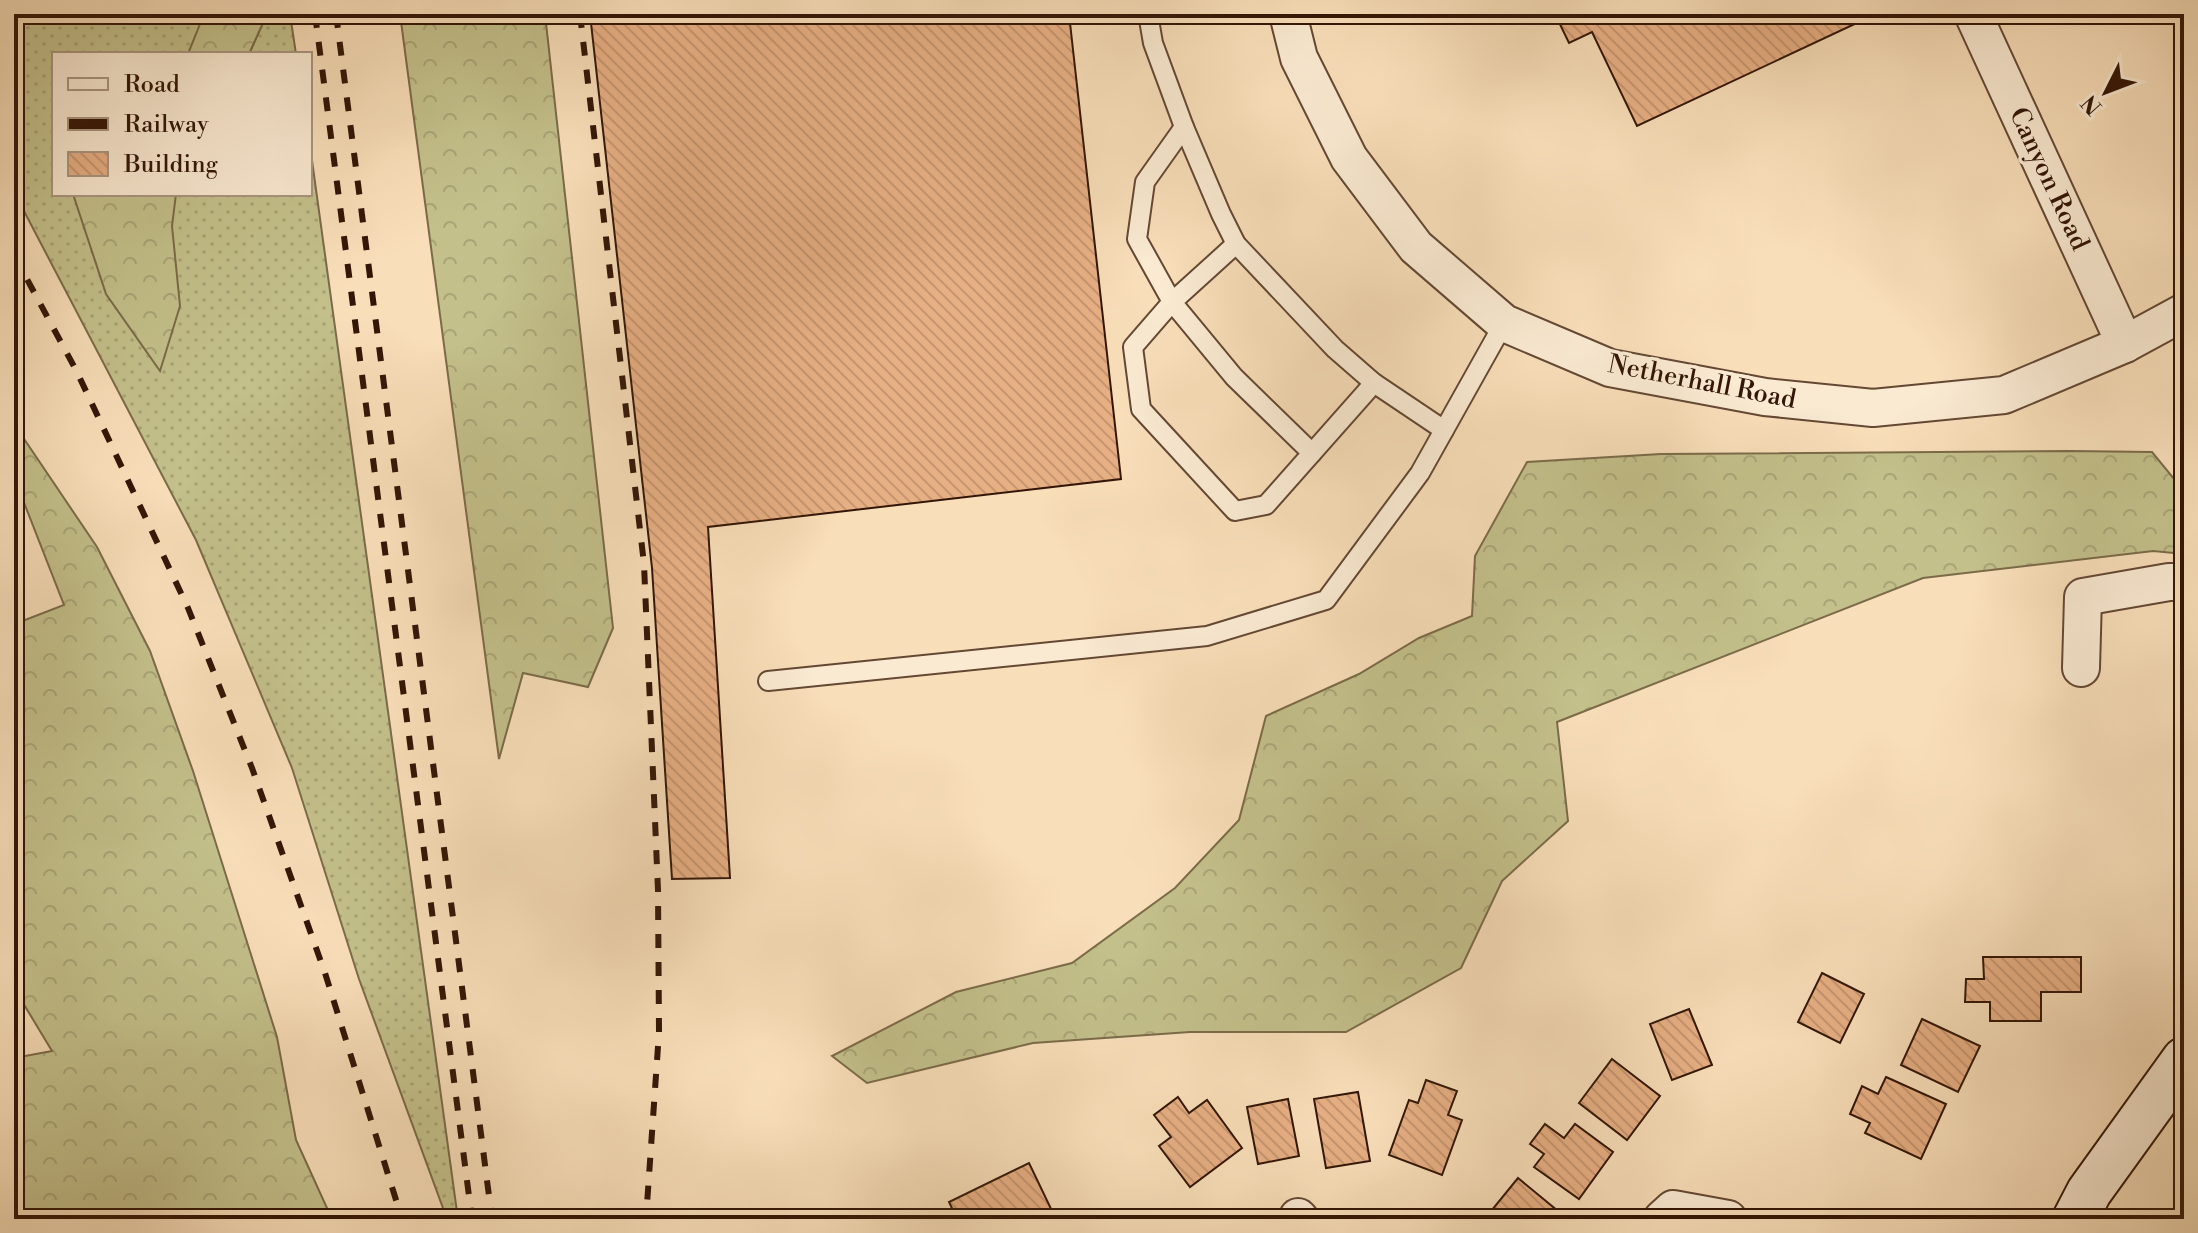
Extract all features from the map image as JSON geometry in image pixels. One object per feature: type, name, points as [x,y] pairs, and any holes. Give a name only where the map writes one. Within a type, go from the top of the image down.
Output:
[{"type":"street","name":"Netherhall Road","points":[[1288,14],[1299,58],[1349,158],[1416,247],[1504,323],[1610,368],[1765,397],[1873,408],[2004,395],[2125,344]]},
{"type":"street","name":"Canyon Road","points":[[1973,14],[2125,344]]},
{"type":"street","points":[[2125,344],[2184,312]]},
{"type":"street","points":[[2081,668],[2083,597],[2184,582]]},
{"type":"street","points":[[2075,1219],[2089,1192],[2184,1060]]},
{"type":"street","points":[[1662,1219],[1673,1209],[1728,1219]]},
{"type":"lane","points":[[1148,14],[1153,43],[1184,127],[1236,244],[1335,349],[1374,383],[1444,430]]},
{"type":"lane","points":[[1184,127],[1145,182],[1137,239],[1172,302],[1234,377],[1312,453]]},
{"type":"lane","points":[[1236,244],[1172,302],[1133,347],[1141,409],[1235,511],[1266,505],[1374,383]]},
{"type":"lane","points":[[768,681],[1207,636],[1326,600],[1420,473],[1504,323]]},
{"type":"green space","points":[[14,14],[201,14],[203,19],[189,52],[52,52],[52,196],[312,196],[312,160],[458,1219],[447,1219],[359,979],[292,768],[196,540],[14,192]]},
{"type":"green space","points":[[201,14],[267,14],[250,52],[189,52],[202,19]]},
{"type":"green space","points":[[267,14],[290,14],[296,52],[250,52]]},
{"type":"green space","points":[[400,14],[545,14],[613,628],[588,687],[523,673],[499,759]]},
{"type":"green space","points":[[74,196],[176,196],[172,226],[180,306],[160,371],[106,294]]},
{"type":"green space","points":[[14,424],[97,547],[150,651],[193,771],[277,1037],[296,1140],[332,1219],[14,1219],[14,1058],[52,1051],[14,988],[14,611],[25,620],[64,605],[14,477]]},
{"type":"green space","points":[[2152,452],[2184,491],[2184,554],[2153,551],[1923,578],[1557,722],[1568,821],[1502,881],[1461,968],[1346,1032],[1190,1032],[1033,1043],[867,1083],[832,1056],[956,992],[1072,963],[1175,888],[1239,820],[1266,716],[1359,674],[1419,638],[1472,616],[1475,556],[1527,462],[1661,454]]},
{"type":"building","points":[[590,14],[1069,14],[1121,479],[708,527],[730,878],[672,879],[652,568]]},
{"type":"building","points":[[1555,14],[1862,14],[1859,22],[1637,126],[1592,32],[1569,43]]},
{"type":"building","points":[[1983,957],[2081,957],[2081,992],[2041,992],[2041,1021],[1990,1021],[1990,1002],[1965,1002],[1966,979],[1984,979]]},
{"type":"building","points":[[1822,973],[1864,994],[1840,1043],[1798,1022]]},
{"type":"building","points":[[1689,1009],[1712,1065],[1672,1080],[1650,1024]]},
{"type":"building","points":[[1922,1019],[1980,1046],[1958,1092],[1901,1065]]},
{"type":"building","points":[[1612,1059],[1660,1096],[1627,1140],[1579,1103]]},
{"type":"building","points":[[1886,1077],[1946,1104],[1921,1159],[1865,1133],[1870,1123],[1850,1114],[1862,1086],[1878,1094]]},
{"type":"building","points":[[1426,1080],[1457,1091],[1448,1115],[1462,1120],[1442,1175],[1389,1155],[1409,1100],[1418,1103]]},
{"type":"building","points":[[1358,1092],[1370,1161],[1326,1168],[1314,1099]]},
{"type":"building","points":[[1178,1097],[1189,1113],[1207,1100],[1242,1148],[1190,1187],[1159,1146],[1171,1137],[1154,1115]]},
{"type":"building","points":[[1288,1099],[1299,1156],[1258,1164],[1247,1107]]},
{"type":"building","points":[[1545,1124],[1564,1138],[1575,1124],[1613,1152],[1579,1199],[1534,1167],[1544,1154],[1530,1144]]},
{"type":"building","points":[[1029,1163],[1053,1213],[1040,1219],[999,1219],[997,1214],[987,1219],[957,1219],[949,1202]]},
{"type":"building","points":[[1518,1178],[1564,1216],[1562,1219],[1491,1219],[1487,1216]]},
{"type":"railway","points":[[315,14],[472,1219]]},
{"type":"railway","points":[[336,14],[492,1219]]},
{"type":"railway","points":[[580,14],[644,564],[658,890],[659,1032],[646,1219]]},
{"type":"railway","points":[[14,255],[77,372],[188,608],[252,768],[325,973],[402,1219]]}]
